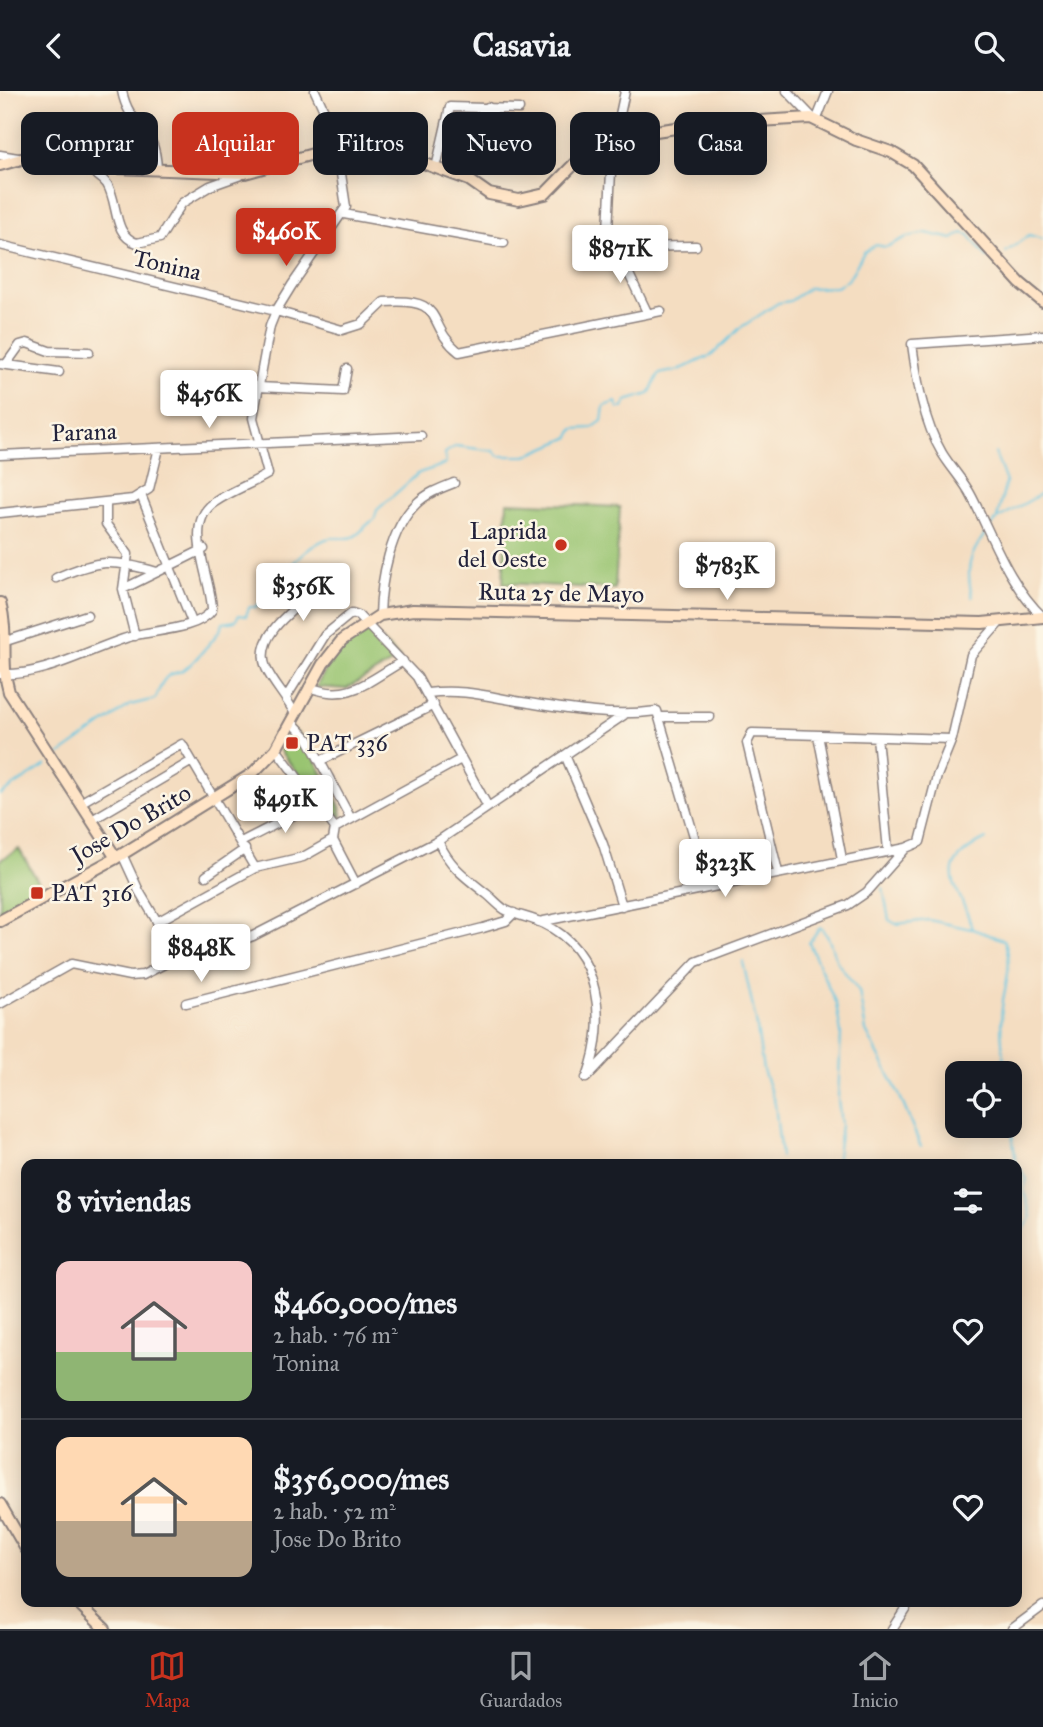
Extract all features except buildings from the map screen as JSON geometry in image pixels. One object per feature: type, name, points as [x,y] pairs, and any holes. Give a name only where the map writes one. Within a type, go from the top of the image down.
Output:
[{"type":"street","points":[[122,91],[129,112]]},
{"type":"street","points":[[315,91],[325,112]]},
{"type":"street","points":[[620,112],[625,91]]},
{"type":"street","points":[[787,91],[816,121]]},
{"type":"street","points":[[816,121],[828,91]]},
{"type":"street","points":[[436,168],[450,107],[519,109]]},
{"type":"street","points":[[468,180],[478,131],[488,107]]},
{"type":"street","points":[[660,131],[702,124],[810,118],[856,141],[891,152],[913,165],[1020,283],[1043,302]]},
{"type":"street","points":[[0,155],[21,158]]},
{"type":"street","points":[[0,165],[21,159]]},
{"type":"street","points":[[428,165],[468,180],[496,196],[519,201],[545,194],[570,168]]},
{"type":"street","points":[[93,175],[107,185],[125,236],[137,243],[160,238],[182,203],[200,191],[240,175]]},
{"type":"street","points":[[1,675],[24,673],[135,636],[192,622],[207,617],[212,610],[203,550],[202,515],[209,507],[268,474],[253,418],[276,311],[344,213],[342,175]]},
{"type":"street","points":[[611,175],[608,230],[647,312]]},
{"type":"street","points":[[344,213],[504,243]]},
{"type":"street","name":"Tonina","points":[[0,245],[276,311],[342,330],[361,324],[384,302],[418,302],[435,316],[452,346],[464,352],[661,311]]},
{"type":"street","points":[[616,247],[696,246]]},
{"type":"street","points":[[1043,335],[912,344],[916,370],[935,438],[972,496],[993,543],[1031,605],[1043,617]]},
{"type":"street","points":[[4,363],[20,345],[27,343],[49,351],[89,352]]},
{"type":"street","points":[[4,363],[59,372]]},
{"type":"street","points":[[258,387],[343,391],[347,369]]},
{"type":"street","name":"Parana","points":[[0,455],[421,436]]},
{"type":"street","points":[[0,513],[106,502],[141,495],[151,483],[159,448]]},
{"type":"street","points":[[0,462],[13,454]]},
{"type":"street","points":[[380,615],[388,561],[405,518],[416,503],[454,482]]},
{"type":"street","points":[[141,495],[192,622]]},
{"type":"street","points":[[106,502],[106,524],[128,554],[123,589],[135,636]]},
{"type":"street","points":[[123,589],[203,550]]},
{"type":"street","points":[[56,578],[99,561],[128,562],[157,572]]},
{"type":"street","points":[[323,584],[265,640],[262,649],[266,667],[287,696],[293,717],[308,739],[351,819]]},
{"type":"street","points":[[0,603],[6,642],[1,675],[9,692],[80,803],[119,856],[178,957],[143,975],[130,976],[71,964],[0,1004]]},
{"type":"street","name":"Ruta 25 de Mayo","points":[[413,610],[999,623],[1043,617]]},
{"type":"street","name":"Jose Do Brito","points":[[0,921],[119,856],[216,799],[252,774],[276,749],[309,687],[333,650],[366,622],[380,615],[413,610]]},
{"type":"street","points":[[287,696],[325,635],[352,613],[366,622],[428,692],[488,807]]},
{"type":"street","points":[[6,642],[87,615]]},
{"type":"street","points":[[538,922],[906,848],[920,842],[934,787],[952,739],[971,655],[999,623]]},
{"type":"street","points":[[309,687],[327,694],[349,692],[403,661]]},
{"type":"street","points":[[428,692],[452,690],[481,693],[526,703],[624,715],[657,711],[709,887]]},
{"type":"street","points":[[320,761],[434,705]]},
{"type":"street","points":[[220,948],[253,936],[438,841],[624,715]]},
{"type":"street","points":[[660,716],[710,717]]},
{"type":"street","points":[[778,872],[747,743],[752,733],[952,739]]},
{"type":"street","points":[[818,735],[842,859]]},
{"type":"street","points":[[877,737],[888,850]]},
{"type":"street","points":[[80,803],[181,744],[256,868]]},
{"type":"street","points":[[276,749],[335,828],[333,841],[356,884]]},
{"type":"street","points":[[565,755],[603,844],[622,906]]},
{"type":"street","points":[[335,828],[461,759]]},
{"type":"street","points":[[92,820],[192,761]]},
{"type":"street","points":[[206,876],[243,845],[317,803]]},
{"type":"street","points":[[157,922],[256,868],[303,857],[333,841]]},
{"type":"street","points":[[438,841],[456,871],[502,908],[538,922],[565,938],[586,966],[594,985],[599,1030],[597,1048],[586,1078],[696,962],[848,905],[867,893],[906,848]]},
{"type":"street","points":[[186,1003],[484,928],[506,921],[514,913]]},
{"type":"street","points":[[0,1504],[21,1540]]},
{"type":"street","points":[[1012,1629],[1043,1606]]},
{"type":"street","points":[[82,1607],[105,1629]]},
{"type":"street","points":[[892,1629],[906,1607]]},
{"type":"green space","name":"Laprida del Oeste","points":[[507,502],[620,507],[615,589],[503,583]]},
{"type":"green space","points":[[365,626],[400,658],[346,689],[316,687],[334,655]]},
{"type":"green space","points":[[291,727],[305,741],[341,809],[342,818],[321,803],[280,751]]},
{"type":"green space","points":[[19,849],[42,888],[0,913],[0,860]]},
{"type":"waterway","points":[[59,755],[130,705],[155,699],[167,677],[189,666],[223,623],[235,621],[239,615],[246,616],[249,607],[256,607],[306,551],[326,539],[350,538],[356,535],[374,520],[377,510],[419,473],[446,464],[445,453],[456,446],[494,451],[498,456],[526,456],[570,437],[574,429],[592,428],[602,421],[604,406],[616,402],[618,408],[623,408],[626,401],[649,394],[659,374],[679,370],[712,355],[740,328],[778,303],[790,301],[809,288],[836,287],[848,280],[864,252],[876,245],[886,247],[907,237],[926,233],[953,239],[962,233],[969,235],[987,258]]},
{"type":"waterway","points":[[1006,252],[1029,235],[1043,239]]},
{"type":"waterway","points":[[995,453],[1006,482],[997,518]]},
{"type":"waterway","points":[[991,527],[997,519],[1043,493]]},
{"type":"waterway","points":[[972,597],[970,564],[985,534]]},
{"type":"waterway","points":[[0,795],[46,765]]},
{"type":"waterway","points":[[986,839],[958,860],[953,869],[953,879],[972,929],[1004,940],[1007,948],[1008,970],[1001,1027],[1004,1061]]},
{"type":"waterway","points":[[883,888],[889,920],[896,924],[929,920],[971,929]]},
{"type":"waterway","points":[[837,1159],[841,1125],[838,1099],[841,1033],[836,1004],[809,943],[820,927],[828,937],[837,962],[859,991],[866,1031],[899,1094],[921,1147]]},
{"type":"waterway","points":[[743,962],[763,1070],[775,1104],[781,1157]]},
{"type":"waterway","points":[[1013,1138],[1015,1159]]},
{"type":"waterway","points":[[1022,1172],[1027,1179],[1024,1190],[1031,1218],[1022,1232]]},
{"type":"place","name":"Laprida del Oeste","points":[[561,545]]},
{"type":"place","name":"PAT 336","points":[[292,743]]},
{"type":"place","name":"PAT 316","points":[[37,893]]}]
